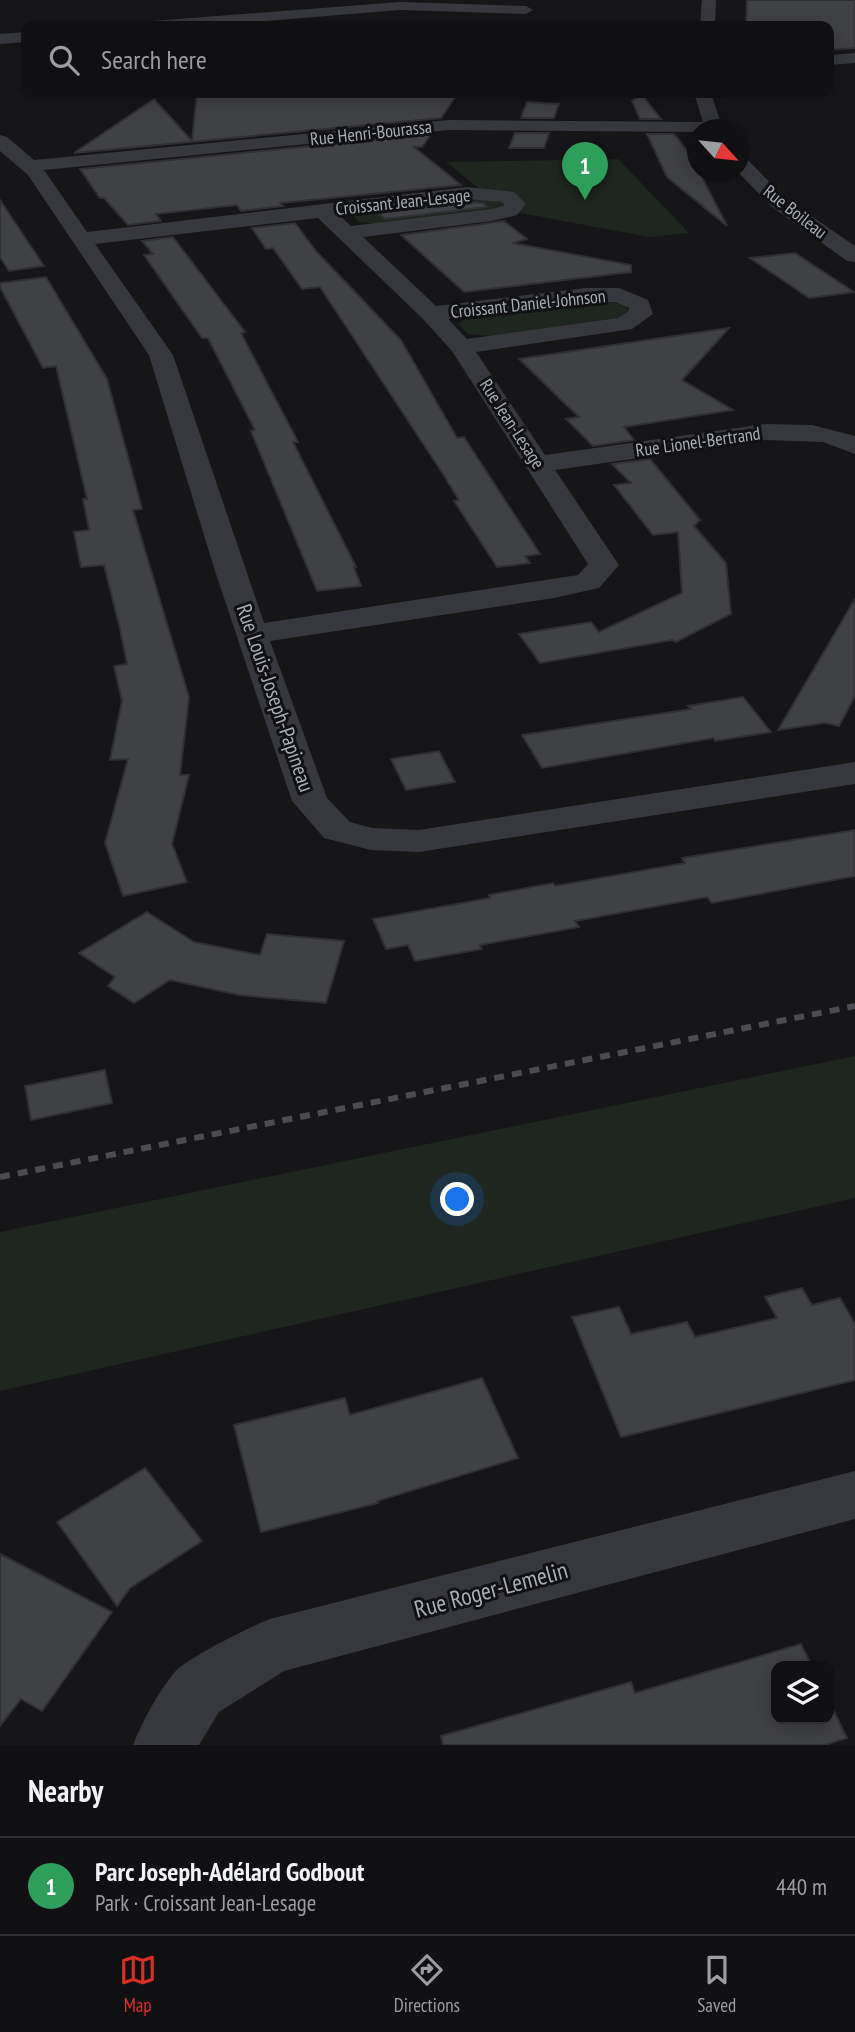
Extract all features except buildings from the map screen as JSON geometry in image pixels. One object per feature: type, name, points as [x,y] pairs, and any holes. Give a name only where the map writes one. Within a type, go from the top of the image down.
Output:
[{"type":"street","points":[[708,21],[709,0]]},
{"type":"street","points":[[214,21],[400,6],[528,5]]},
{"type":"street","points":[[302,14],[311,21]]},
{"type":"street","points":[[0,39],[21,37]]},
{"type":"street","points":[[834,60],[855,58]]},
{"type":"street","points":[[704,98],[710,119]]},
{"type":"street","points":[[481,124],[489,103]]},
{"type":"street","name":"Rue Henri-Bourassa","points":[[31,166],[415,128],[481,124],[687,128]]},
{"type":"street","name":"Rue Louis-Joseph-Papineau","points":[[0,141],[31,166],[162,355],[229,568],[310,801],[337,830],[371,839],[419,841],[855,773]]},
{"type":"street","name":"Rue Boileau","points":[[750,173],[778,202],[855,256]]},
{"type":"street","name":"Croissant Jean-Lesage","points":[[323,211],[467,193],[507,196],[516,204],[510,211],[492,215],[348,233]]},
{"type":"street","points":[[80,239],[323,211]]},
{"type":"street","name":"Rue Jean-Lesage","points":[[254,634],[478,603],[588,582],[604,565],[461,347],[431,314],[323,211]]},
{"type":"street","name":"Croissant Daniel-Johnson","points":[[431,314],[586,295],[619,295],[640,305],[641,314],[624,324],[461,347]]},
{"type":"street","name":"Rue Lionel-Bertrand","points":[[538,464],[766,432],[802,431],[836,436],[855,446]]},
{"type":"street","name":"Rue Roger-Lemelin","points":[[164,1745],[197,1691],[270,1647],[855,1495]]},
{"type":"shaded area","points":[[618,159],[689,233],[649,237],[510,211],[516,204],[484,193],[447,162]]},
{"type":"shaded area","points":[[469,197],[498,200],[504,205],[494,210],[379,224],[359,222],[351,214],[356,211]]},
{"type":"shaded area","points":[[589,300],[616,303],[631,311],[621,318],[492,336],[468,334],[458,324],[468,317]]},
{"type":"shaded area","points":[[855,1056],[855,1198],[0,1391],[0,1232]]},
{"type":"railway","points":[[0,1177],[855,1006]]},
{"type":"place","name":"Parc Joseph-Adélard Godbout","points":[[585,200]]}]
